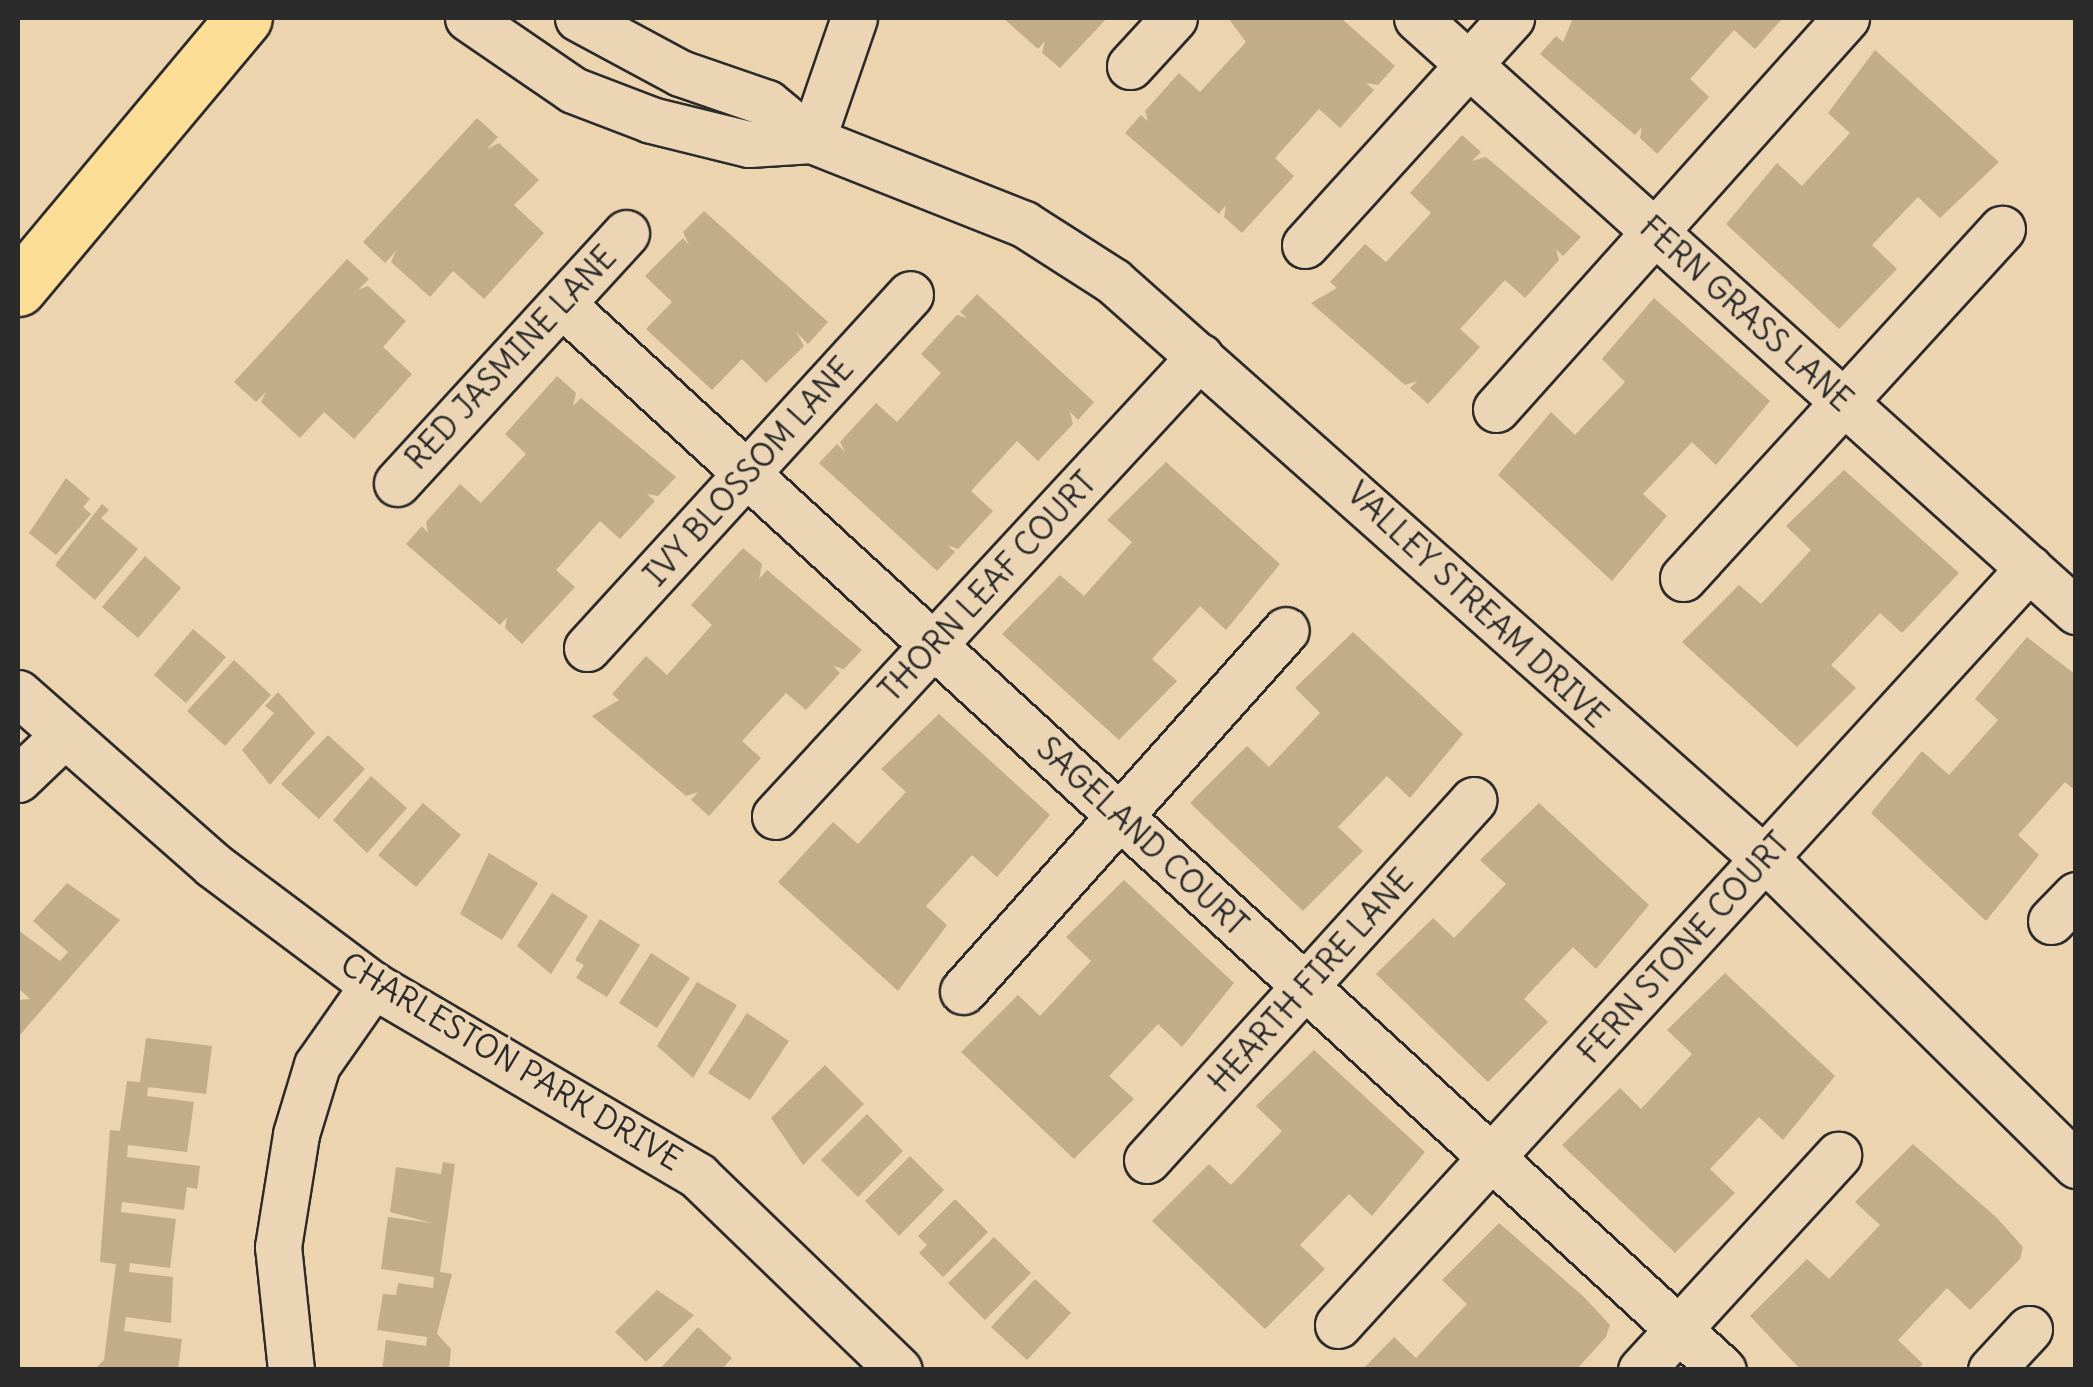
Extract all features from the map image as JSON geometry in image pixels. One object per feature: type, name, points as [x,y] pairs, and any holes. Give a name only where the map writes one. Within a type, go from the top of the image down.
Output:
[{"type":"main road","points":[[18,288],[244,18]]},
{"type":"street","name":"VALLEY STREAM DRIVE","points":[[468,18],[573,90],[651,120],[749,144],[812,140]]},
{"type":"street","name":"VALLEY STREAM DRIVE","points":[[578,18],[662,64],[766,103],[812,140],[1024,224],[1112,281],[1761,862],[2076,1165]]},
{"type":"street","points":[[812,140],[854,18]]},
{"type":"street","points":[[1130,66],[1174,18]]},
{"type":"street","name":"FERN GRASS LANE","points":[[1417,18],[2076,611]]},
{"type":"street","points":[[1304,245],[1511,18]]},
{"type":"street","points":[[1496,408],[1846,18]]},
{"type":"street","points":[[1683,578],[2002,229]]},
{"type":"street","name":"RED JASMINE LANE","points":[[397,482],[626,233]]},
{"type":"street","name":"IVY BLOSSOM LANE","points":[[588,648],[748,478],[910,294]]},
{"type":"street","name":"SAGELAND COURT","points":[[562,304],[1723,1370]]},
{"type":"street","name":"THORN LEAF COURT","points":[[775,816],[1200,356]]},
{"type":"street","name":"FERN STONE COURT","points":[[1338,1325],[2029,568]]},
{"type":"street","points":[[964,992],[1286,630]]},
{"type":"street","name":"CHARLESTON PARK DRIVE","points":[[18,693],[213,865],[373,985],[698,1176],[899,1370]]},
{"type":"street","points":[[18,778],[64,735]]},
{"type":"street","name":"HEARTH FIRE LANE","points":[[1147,1160],[1307,989],[1474,800]]},
{"type":"street","points":[[292,1370],[278,1247],[296,1134],[317,1065],[373,985]]},
{"type":"street","points":[[1641,1370],[1838,1155]]},
{"type":"street","points":[[1992,1370],[2029,1329]]},
{"type":"building","points":[[1003,18],[1107,18],[1060,68],[1042,53],[1045,41],[1038,49]]},
{"type":"building","points":[[1228,18],[1341,18],[1395,66],[1378,85],[1366,83],[1374,90],[1340,128],[1319,109],[1275,158],[1294,176],[1242,233],[1224,217],[1226,205],[1219,214],[1125,133],[1141,115],[1148,121],[1145,111],[1179,73],[1200,92],[1246,42]]},
{"type":"building","points":[[1573,18],[1783,18],[1755,49],[1734,30],[1690,79],[1709,97],[1657,154],[1640,138],[1642,127],[1635,135],[1540,54],[1556,36],[1563,42]]},
{"type":"building","points":[[1875,50],[1999,162],[1940,218],[1918,197],[1872,245],[1897,269],[1839,329],[1726,224],[1777,163],[1802,186],[1850,133],[1828,113]]},
{"type":"building","points":[[477,118],[498,137],[487,149],[499,143],[539,180],[514,205],[544,233],[484,299],[453,271],[430,297],[391,262],[396,251],[385,263],[363,242]]},
{"type":"building","points":[[1462,135],[1481,152],[1472,161],[1486,157],[1581,237],[1563,256],[1556,249],[1559,260],[1525,298],[1505,280],[1460,329],[1480,347],[1428,404],[1410,388],[1417,381],[1405,385],[1311,303],[1337,288],[1330,282],[1365,244],[1386,262],[1431,213],[1410,193]]},
{"type":"building","points":[[704,211],[828,322],[808,344],[796,332],[804,346],[766,383],[742,359],[712,390],[646,329],[672,302],[645,276],[683,238],[689,245],[683,232]]},
{"type":"building","points":[[347,259],[369,279],[358,290],[368,286],[406,321],[383,347],[412,374],[354,439],[324,412],[300,438],[261,402],[266,392],[256,402],[234,382]]},
{"type":"building","points":[[977,294],[1094,402],[1078,420],[1070,412],[1073,424],[1038,461],[1017,441],[971,491],[993,511],[958,549],[947,545],[955,552],[937,571],[819,463],[837,444],[845,452],[840,442],[876,403],[897,422],[941,373],[921,354],[957,315],[967,318],[960,312]]},
{"type":"building","points":[[1654,298],[1770,401],[1716,465],[1692,442],[1643,494],[1667,516],[1612,581],[1498,475],[1551,412],[1575,435],[1625,382],[1602,359]]},
{"type":"building","points":[[557,376],[576,393],[573,406],[581,398],[676,477],[658,496],[647,494],[655,501],[620,539],[600,521],[556,570],[575,587],[522,644],[505,628],[507,617],[500,625],[406,544],[422,526],[428,533],[426,522],[460,484],[481,503],[526,454],[505,434]]},
{"type":"building","points":[[1166,462],[1280,564],[1226,630],[1200,606],[1152,659],[1177,681],[1119,740],[1002,634],[1060,575],[1084,596],[1132,542],[1107,520]]},
{"type":"building","points":[[1844,470],[1959,573],[1902,633],[1880,613],[1831,665],[1856,688],[1797,747],[1682,642],[1739,585],[1761,604],[1811,550],[1786,526]]},
{"type":"building","points":[[66,478],[90,499],[83,507],[91,514],[56,555],[29,533]]},
{"type":"building","points":[[102,504],[109,510],[101,518],[138,549],[95,600],[55,565]]},
{"type":"building","points":[[743,548],[762,564],[759,579],[767,570],[862,650],[844,669],[833,666],[840,673],[806,710],[786,693],[742,741],[761,758],[709,816],[691,800],[698,792],[686,796],[592,716],[619,700],[612,694],[646,656],[667,675],[712,625],[691,605]]},
{"type":"building","points":[[145,556],[181,588],[138,638],[102,607]]},
{"type":"building","points":[[193,629],[226,657],[186,703],[154,675]]},
{"type":"building","points":[[1353,632],[1463,734],[1410,798],[1387,776],[1338,827],[1363,851],[1303,911],[1190,803],[1247,746],[1269,767],[1320,713],[1295,688]]},
{"type":"building","points":[[2027,637],[2076,675],[2076,791],[2065,782],[2018,835],[2039,855],[1986,921],[1871,813],[1922,751],[1949,775],[1998,720],[1975,699]]},
{"type":"building","points":[[234,660],[271,695],[225,746],[187,711]]},
{"type":"building","points":[[278,692],[315,733],[270,785],[242,750],[274,713],[265,706]]},
{"type":"building","points":[[939,714],[1050,815],[997,877],[972,855],[926,906],[947,925],[898,991],[778,882],[833,822],[858,844],[906,792],[881,769]]},
{"type":"building","points":[[328,735],[365,769],[319,819],[281,784]]},
{"type":"building","points":[[371,776],[407,808],[367,853],[333,820]]},
{"type":"building","points":[[423,803],[461,835],[416,887],[378,855]]},
{"type":"building","points":[[1539,803],[1649,905],[1596,969],[1573,947],[1524,999],[1548,1022],[1488,1082],[1376,974],[1433,918],[1454,938],[1506,884],[1480,860]]},
{"type":"building","points":[[489,853],[538,883],[502,940],[460,914]]},
{"type":"building","points":[[1124,880],[1234,983],[1182,1047],[1158,1024],[1109,1076],[1134,1099],[1074,1159],[961,1052],[1018,995],[1040,1016],[1091,961],[1066,937]]},
{"type":"building","points":[[67,883],[120,920],[18,1037],[18,1000],[30,999],[18,988],[18,930],[60,961],[68,952],[33,921]]},
{"type":"building","points":[[552,893],[588,916],[551,974],[517,946]]},
{"type":"building","points":[[600,919],[640,945],[607,997],[576,978],[584,965],[575,960]]},
{"type":"building","points":[[651,953],[690,978],[657,1028],[619,1003]]},
{"type":"building","points":[[1725,973],[1835,1076],[1783,1140],[1759,1117],[1710,1169],[1735,1193],[1675,1253],[1562,1145],[1620,1088],[1641,1109],[1692,1054],[1667,1030]]},
{"type":"building","points":[[697,982],[737,1005],[693,1078],[657,1046]]},
{"type":"building","points":[[747,1013],[789,1041],[750,1100],[708,1073]]},
{"type":"building","points":[[146,1038],[212,1046],[206,1094],[148,1087],[147,1096],[194,1102],[187,1152],[128,1145],[127,1157],[200,1166],[197,1189],[187,1187],[184,1210],[122,1202],[121,1212],[176,1219],[170,1268],[130,1263],[129,1272],[173,1277],[171,1323],[126,1317],[124,1331],[182,1339],[178,1370],[94,1370],[104,1360],[116,1264],[100,1262],[110,1130],[120,1131],[127,1081],[140,1082]]},
{"type":"building","points":[[1314,1050],[1425,1152],[1372,1216],[1349,1194],[1300,1245],[1325,1269],[1265,1329],[1152,1221],[1209,1164],[1231,1185],[1282,1131],[1256,1106]]},
{"type":"building","points":[[825,1065],[864,1104],[803,1165],[771,1118]]},
{"type":"building","points":[[867,1114],[903,1151],[858,1197],[821,1160]]},
{"type":"building","points":[[1913,1144],[1997,1218],[2023,1247],[2020,1259],[1970,1310],[1947,1288],[1898,1340],[1923,1364],[1917,1370],[1801,1370],[1750,1316],[1807,1259],[1829,1279],[1880,1225],[1855,1202]]},
{"type":"building","points":[[910,1156],[944,1190],[899,1236],[865,1201]]},
{"type":"building","points":[[443,1162],[455,1164],[440,1272],[452,1274],[437,1334],[451,1349],[449,1370],[382,1370],[386,1340],[426,1346],[427,1337],[377,1330],[383,1294],[396,1295],[398,1283],[433,1288],[434,1277],[381,1269],[388,1217],[432,1223],[390,1212],[396,1167],[441,1174]]},
{"type":"building","points":[[955,1199],[988,1232],[943,1277],[919,1253],[927,1245],[918,1236]]},
{"type":"building","points":[[1499,1223],[1584,1297],[1610,1325],[1606,1337],[1576,1370],[1362,1370],[1394,1337],[1416,1358],[1467,1304],[1442,1280]]},
{"type":"building","points":[[994,1237],[1031,1273],[985,1320],[948,1283]]},
{"type":"building","points":[[1035,1279],[1071,1313],[1027,1360],[991,1327]]},
{"type":"building","points":[[657,1290],[694,1315],[646,1362],[615,1332]]},
{"type":"building","points":[[698,1327],[732,1358],[721,1370],[659,1370]]}]
